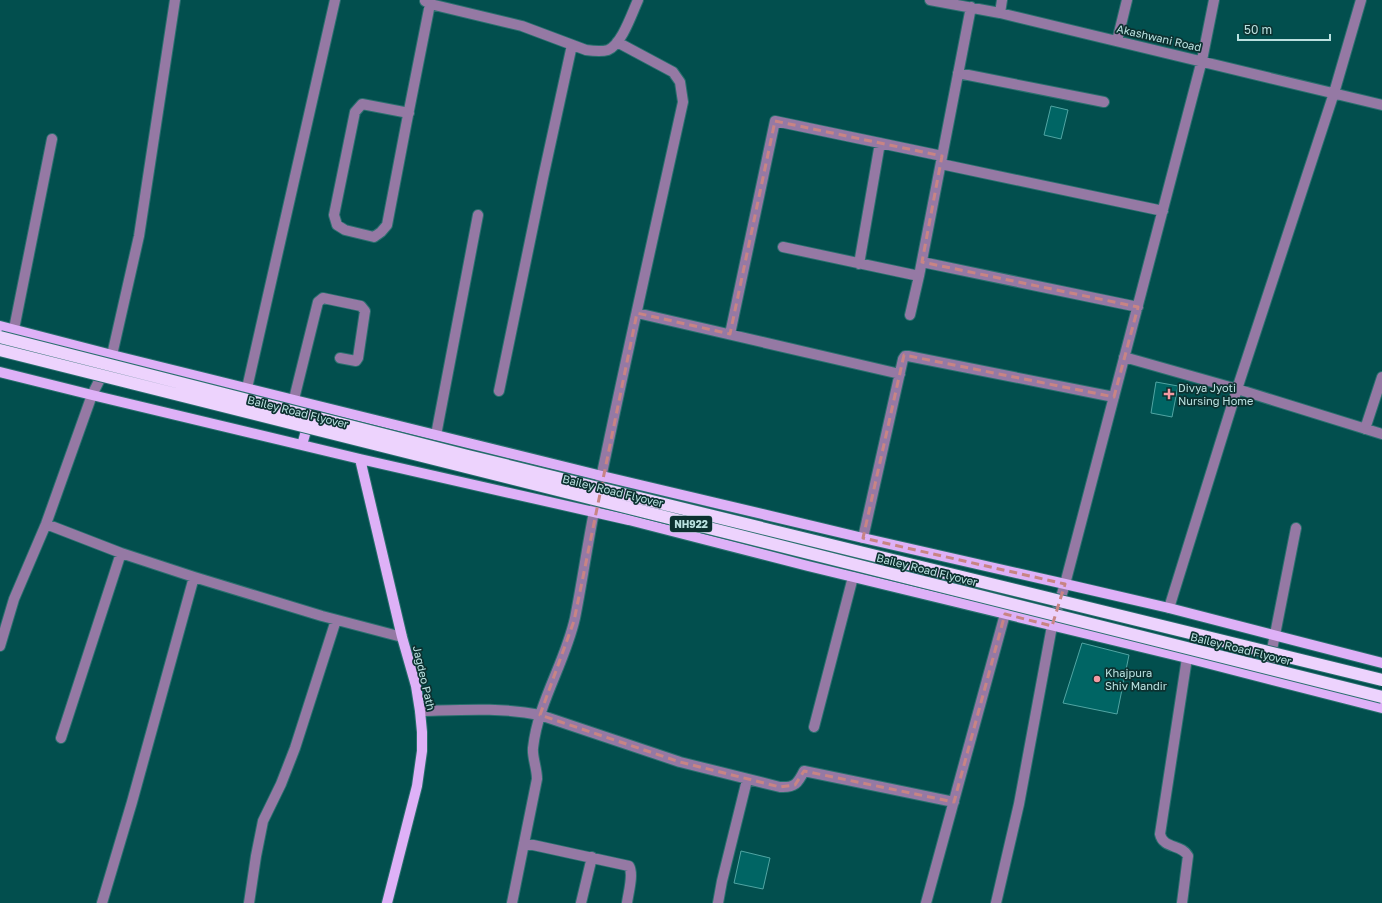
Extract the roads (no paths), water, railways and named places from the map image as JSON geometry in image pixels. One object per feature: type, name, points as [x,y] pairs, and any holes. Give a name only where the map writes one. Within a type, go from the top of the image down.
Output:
[{"type":"highway","name":"Bailey Road Flyover","points":[[0,337],[468,456],[1382,680]]},
{"type":"highway","name":"Bailey Road Flyover","points":[[0,350],[1382,697]]},
{"type":"main road","points":[[0,326],[602,476],[863,538],[1169,608],[1382,662]]},
{"type":"main road","points":[[0,372],[389,466],[594,512],[1052,626],[1187,658],[1382,708]]},
{"type":"main road","points":[[302,445],[314,404]]},
{"type":"main road","points":[[389,466],[398,425]]},
{"type":"main road","name":"Jagdeo Path","points":[[360,459],[402,637],[416,686],[420,711],[422,752],[417,786],[387,903]]},
{"type":"street","points":[[0,646],[14,599],[46,524],[92,395],[112,355],[140,236],[175,0]]},
{"type":"street","points":[[248,388],[335,0]]},
{"type":"street","points":[[408,113],[362,104],[355,112],[334,215],[338,225],[345,230],[374,237],[387,225],[408,113],[427,2],[522,26],[594,52],[609,49],[617,42],[626,28],[638,0]]},
{"type":"street","name":"Akashwani Road","points":[[930,0],[1000,13],[1202,60],[1382,105]]},
{"type":"street","points":[[1000,13],[1002,0]]},
{"type":"street","points":[[1117,41],[1127,0]]},
{"type":"street","points":[[996,903],[1019,804],[1052,626],[1066,584],[1163,211],[1202,60],[1214,0]]},
{"type":"street","points":[[1169,608],[1237,389],[1334,93],[1361,0]]},
{"type":"street","points":[[910,315],[922,262],[971,7]]},
{"type":"street","points":[[512,903],[537,779],[533,749],[540,715],[567,645],[574,621],[594,512],[683,102],[680,82],[673,72],[617,42]]},
{"type":"street","points":[[499,392],[572,45]]},
{"type":"street","points":[[958,73],[1104,102]]},
{"type":"street","points":[[730,334],[774,121],[880,143],[942,160],[1163,211]]},
{"type":"street","points":[[14,329],[52,140]]},
{"type":"street","points":[[859,264],[880,143]]},
{"type":"street","points":[[436,435],[478,215]]},
{"type":"street","points":[[783,247],[919,276]]},
{"type":"street","points":[[922,262],[1138,307]]},
{"type":"street","points":[[294,400],[318,302],[323,298],[361,306],[365,311],[358,358],[356,361],[340,358]]},
{"type":"street","points":[[637,313],[900,374]]},
{"type":"street","points":[[863,538],[903,359],[905,356],[1114,397]]},
{"type":"street","points":[[1124,357],[1237,389],[1382,434]]},
{"type":"street","points":[[1365,429],[1382,377]]},
{"type":"street","points":[[46,524],[121,553],[194,577],[336,620],[402,637]]},
{"type":"street","points":[[1266,678],[1296,528]]},
{"type":"street","points":[[61,738],[121,553]]},
{"type":"street","points":[[102,903],[132,802],[194,577]]},
{"type":"street","points":[[814,726],[853,577]]},
{"type":"street","points":[[926,903],[1006,614]]},
{"type":"street","points":[[249,903],[263,821],[291,761],[336,620]]},
{"type":"street","points":[[1182,903],[1188,856],[1183,850],[1163,841],[1160,834],[1187,658]]},
{"type":"street","points":[[420,711],[488,710],[525,712],[540,715],[680,762],[780,788],[787,788],[795,785],[804,770],[954,802]]},
{"type":"street","points":[[718,903],[747,780]]},
{"type":"street","points":[[524,843],[626,865],[630,868],[631,874],[627,903]]},
{"type":"street","points":[[582,903],[592,857]]},
{"type":"place","name":"Divya Jyoti Nursing Home","points":[[1169,394]]},
{"type":"place","name":"Khajpura Shiv Mandir","points":[[1097,679]]}]
